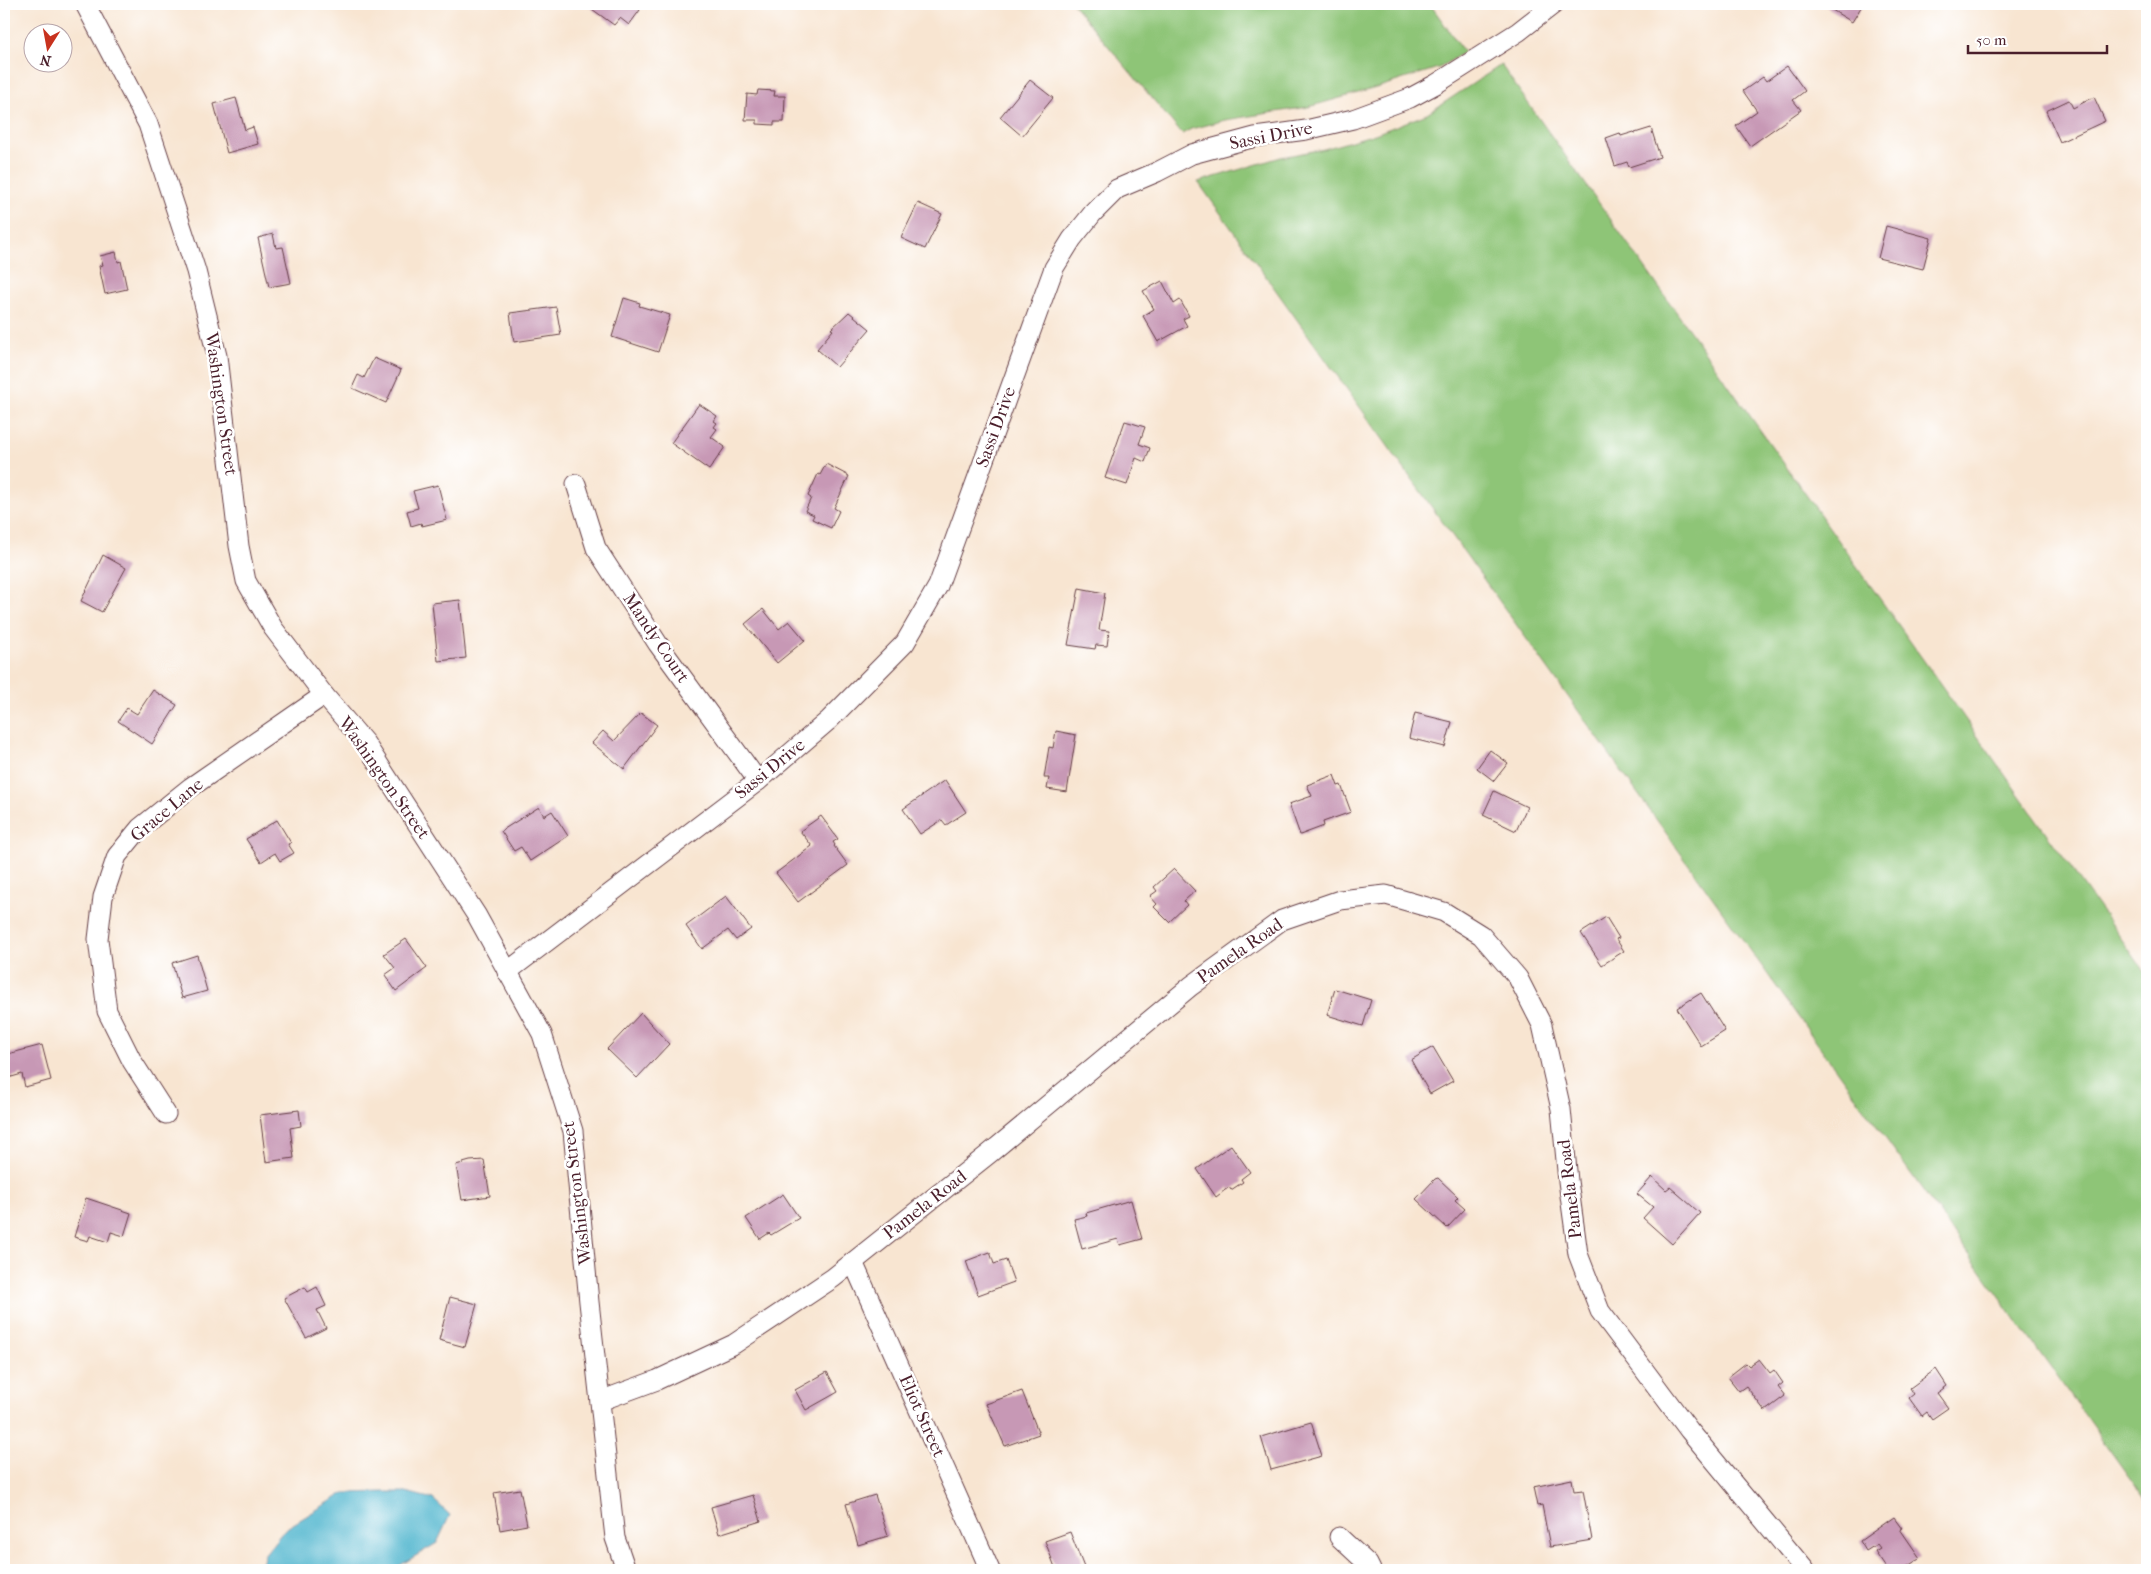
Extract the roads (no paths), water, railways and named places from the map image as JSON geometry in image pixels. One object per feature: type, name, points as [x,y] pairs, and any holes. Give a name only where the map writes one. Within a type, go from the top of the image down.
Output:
[{"type":"street","name":"Washington Street","points":[[85,4],[148,124],[196,270],[217,356],[239,546],[246,581],[273,628],[324,695],[365,743],[477,916],[542,1034],[573,1131],[615,1538],[626,1570]]},
{"type":"street","name":"Sassi Drive","points":[[507,972],[758,781],[829,720],[905,642],[938,586],[1054,268],[1072,239],[1093,213],[1117,189],[1157,172],[1192,154],[1255,137],[1306,130],[1353,119],[1410,98],[1436,84],[1518,32],[1554,4]]},
{"type":"street","name":"Mandy Court","points":[[576,484],[596,548],[658,644],[758,781]]},
{"type":"street","name":"Grace Lane","points":[[166,1114],[132,1061],[107,1011],[98,939],[103,896],[117,856],[140,828],[191,787],[324,695]]},
{"type":"street","name":"Pamela Road","points":[[600,1401],[657,1380],[734,1344],[833,1278],[990,1154],[1191,986],[1282,920],[1340,900],[1386,895],[1444,912],[1481,935],[1518,978],[1542,1026],[1561,1109],[1578,1254],[1600,1311],[1689,1430],[1805,1570]]},
{"type":"street","name":"Eliot Street","points":[[853,1262],[990,1570]]},
{"type":"street","points":[[1338,1537],[1368,1564],[1371,1570]]},
{"type":"water","points":[[406,1492],[433,1499],[450,1515],[437,1543],[394,1569],[261,1570],[264,1555],[285,1529],[344,1493]]}]
